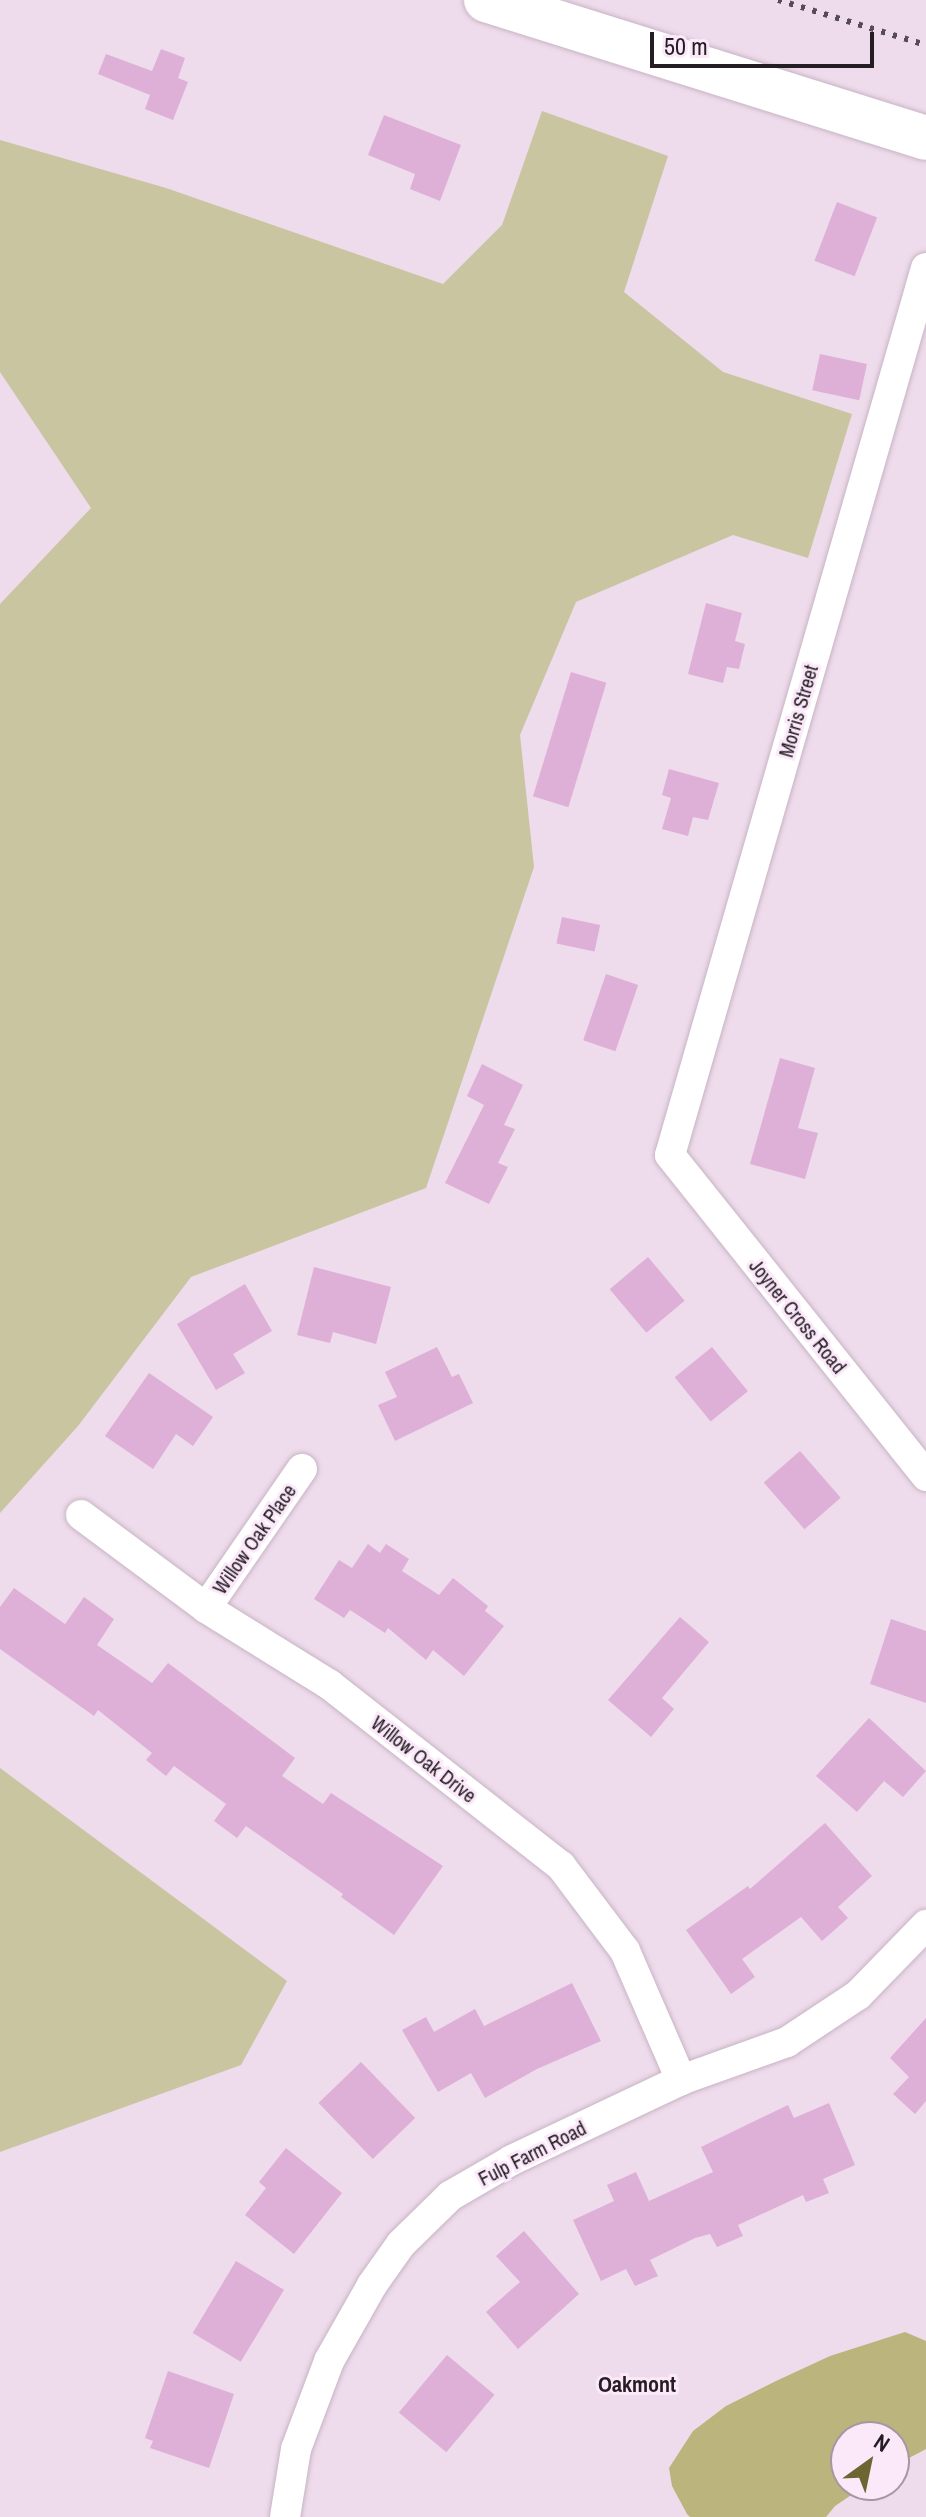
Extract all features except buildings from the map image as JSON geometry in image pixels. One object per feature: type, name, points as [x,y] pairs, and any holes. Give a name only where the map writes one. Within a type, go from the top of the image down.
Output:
[{"type":"main road","points":[[486,0],[926,138]]},
{"type":"street","name":"Morris Street","points":[[670,1155],[926,268]]},
{"type":"street","name":"Joyner Cross Road","points":[[670,1155],[926,1476]]},
{"type":"street","name":"Willow Oak Place","points":[[206,1608],[302,1469]]},
{"type":"street","name":"Willow Oak Drive","points":[[81,1515],[206,1608],[330,1685],[561,1866],[625,1951],[681,2080]]},
{"type":"street","name":"Fulp Farm Road","points":[[285,2517],[296,2449],[329,2361],[364,2297],[401,2244],[450,2196],[512,2160],[681,2080],[787,2042],[858,1995],[926,1925]]},
{"type":"shaded area","points":[[542,111],[668,156],[624,292],[723,372],[852,414],[808,558],[733,535],[576,602],[520,735],[534,867],[426,1188],[191,1277],[78,1426],[0,1513],[0,604],[91,508],[0,372],[0,140],[166,188],[443,284],[502,225]]},
{"type":"shaded area","points":[[0,1768],[287,1981],[241,2065],[0,2152]]},
{"type":"shaded area","points":[[905,2332],[926,2341],[926,2449],[910,2458],[910,2421],[830,2421],[830,2501],[842,2501],[826,2517],[690,2517],[672,2486],[669,2468],[693,2431],[726,2406],[830,2356]]},
{"type":"railway","points":[[778,0],[926,45]]},
{"type":"district","name":"Oakmont","points":[[637,2385]]}]
